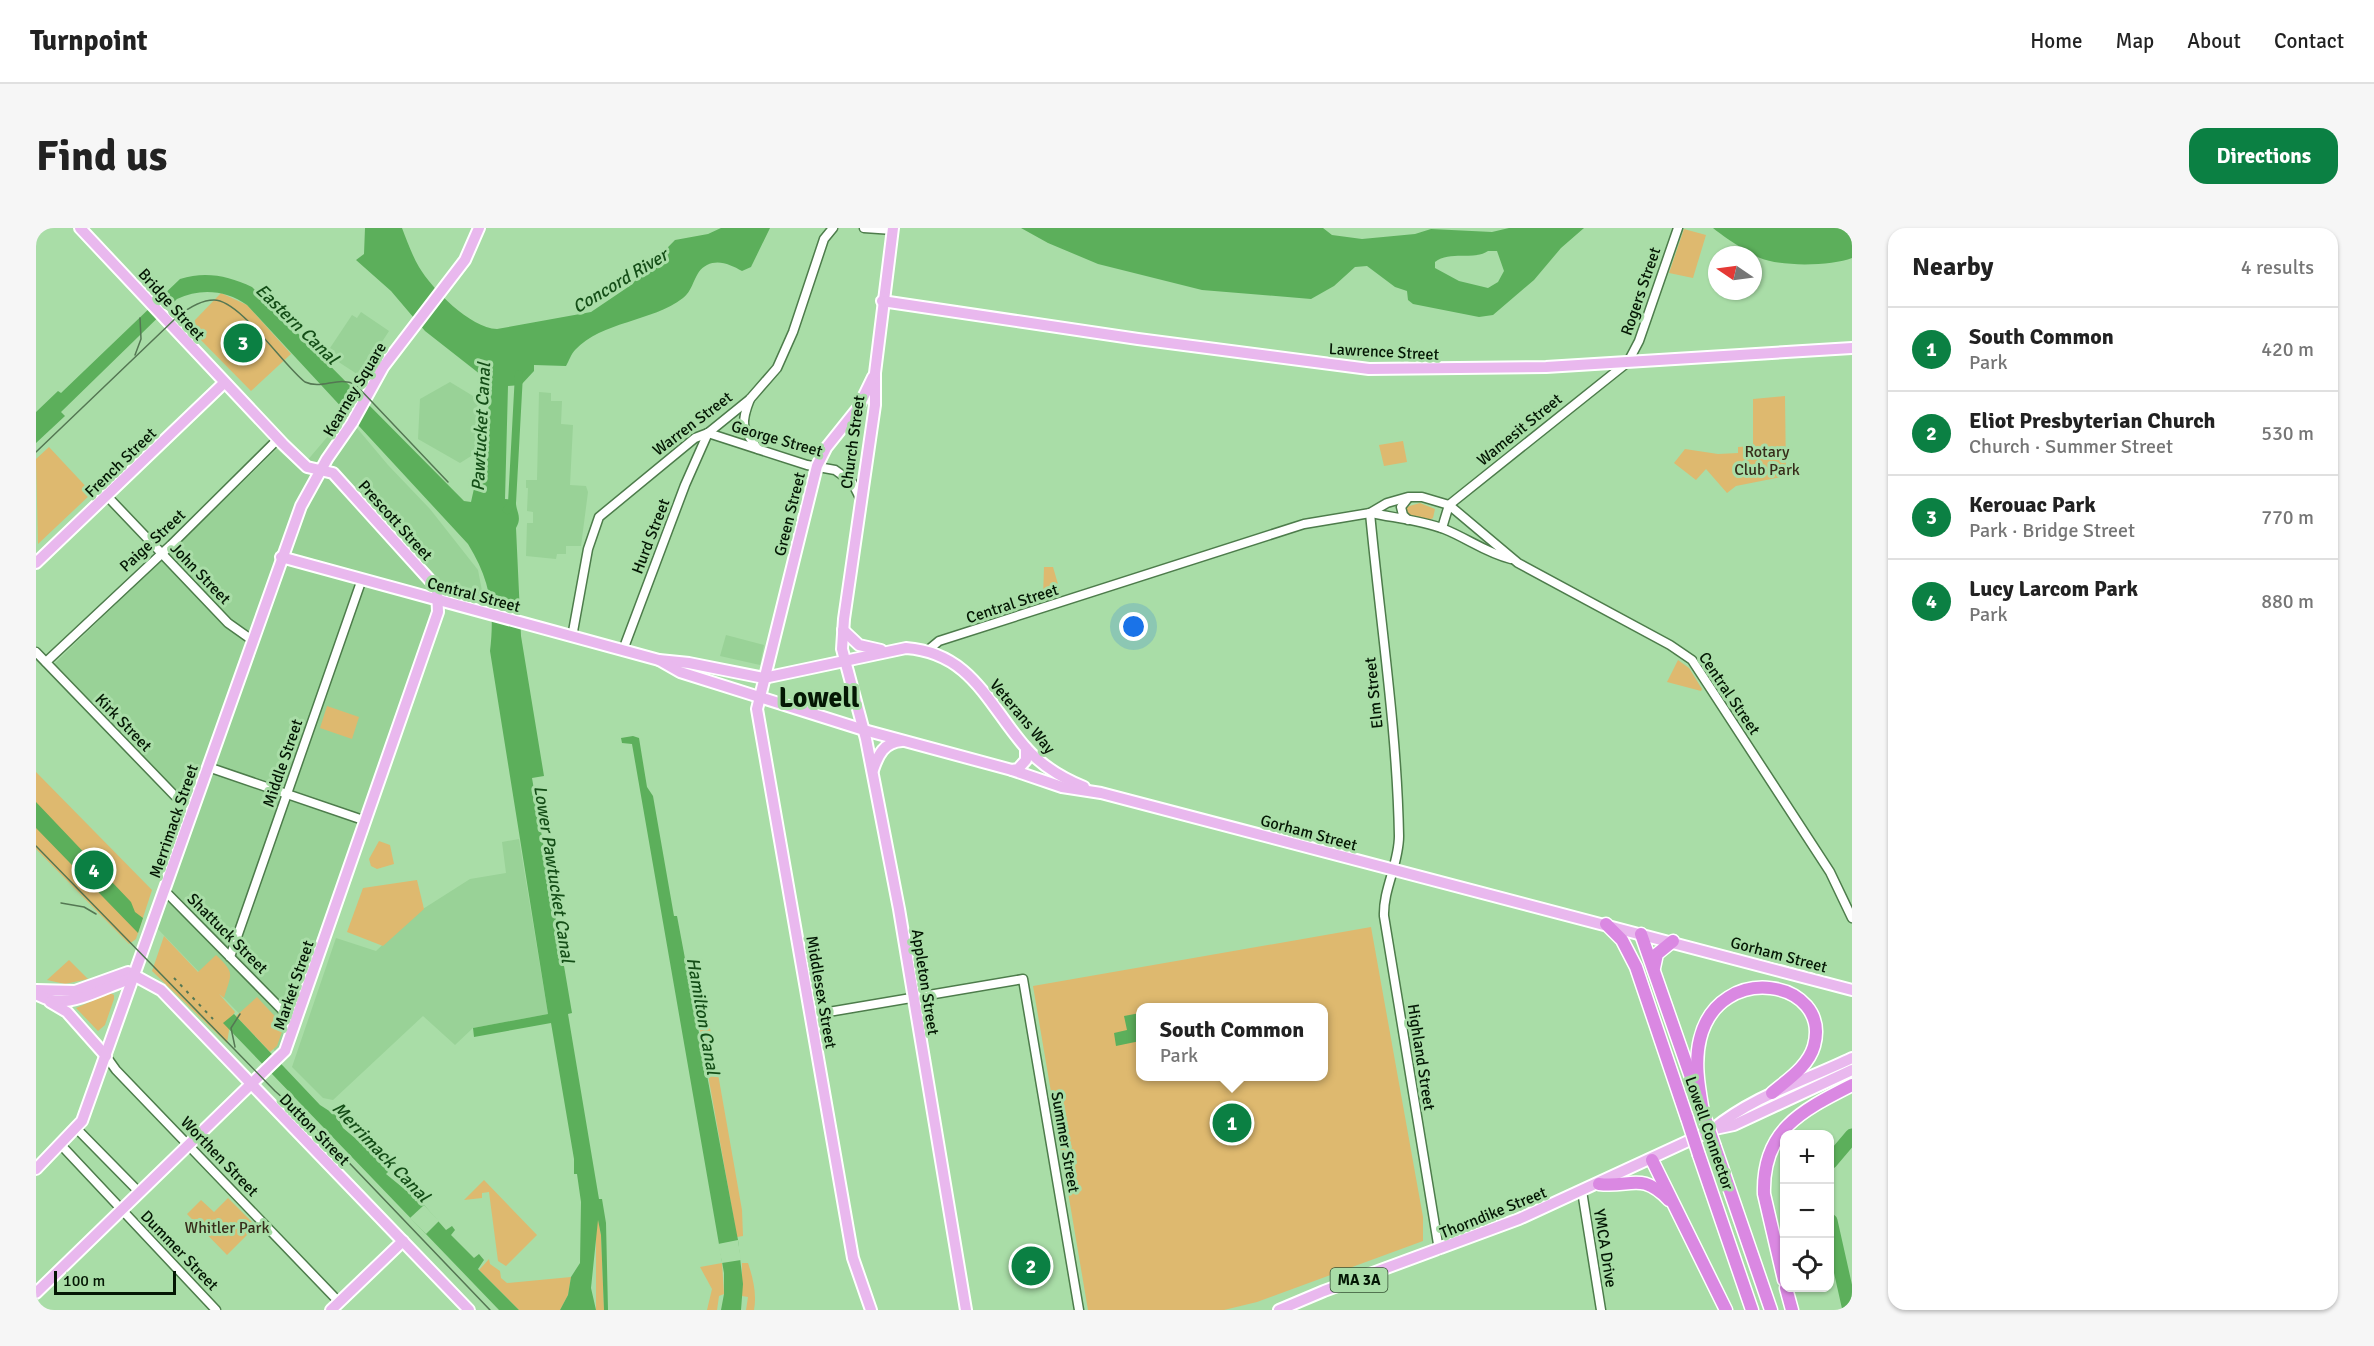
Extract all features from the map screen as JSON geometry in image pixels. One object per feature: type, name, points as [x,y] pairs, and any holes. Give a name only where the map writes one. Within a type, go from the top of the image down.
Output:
[{"type":"highway","name":"Lowell Connector","points":[[1606,924],[1622,940],[1636,967],[1752,1310]]},
{"type":"highway","points":[[1641,934],[1703,1112]]},
{"type":"highway","points":[[1654,972],[1657,954],[1673,941]]},
{"type":"highway","points":[[1703,1112],[1697,1055],[1703,1028],[1708,1016],[1724,999],[1746,989],[1768,987],[1788,992],[1804,1005],[1814,1023],[1814,1045],[1809,1056],[1795,1074],[1772,1093]]},
{"type":"highway","points":[[1780,1260],[1764,1194],[1764,1180],[1770,1151],[1783,1129],[1801,1112],[1852,1085]]},
{"type":"highway","name":"Lowell Connector","points":[[1703,1112],[1771,1310]]},
{"type":"highway","points":[[1652,1160],[1726,1310]]},
{"type":"highway","points":[[1599,1184],[1615,1186],[1636,1181],[1657,1190],[1674,1205]]},
{"type":"highway","points":[[1787,1292],[1792,1310]]},
{"type":"main road","name":"Bridge Street","points":[[80,228],[278,439],[307,467],[321,470]]},
{"type":"main road","name":"Kearney Square","points":[[321,470],[352,423],[383,367],[465,260],[479,228]]},
{"type":"main road","name":"Church Street","points":[[845,660],[843,630],[875,405],[875,373],[882,301],[893,229]]},
{"type":"main road","name":"Lawrence Street","points":[[882,301],[1138,339],[1369,369],[1546,368],[1852,348]]},
{"type":"main road","name":"Green Street","points":[[764,678],[817,466],[826,448],[861,404],[875,373]]},
{"type":"main road","name":"French Street","points":[[36,563],[224,383]]},
{"type":"main road","name":"Merrimack Street","points":[[36,1169],[77,1129],[159,909],[281,557],[301,506],[321,470]]},
{"type":"main road","name":"Prescott Street","points":[[321,470],[333,473],[405,550],[437,588],[438,600]]},
{"type":"main road","name":"Central Street","points":[[281,557],[659,660],[682,662],[764,678],[886,651],[906,648],[927,651]]},
{"type":"main road","name":"Market Street","points":[[36,1293],[285,1051],[438,612],[438,600]]},
{"type":"main road","points":[[843,630],[859,645],[886,651]]},
{"type":"main road","name":"Veterans Way","points":[[927,651],[953,662],[971,677],[1026,748],[1053,772],[1101,793]]},
{"type":"main road","name":"Central Street","points":[[659,660],[680,672],[759,697]]},
{"type":"main road","name":"Appleton Street","points":[[845,660],[864,730],[899,909],[966,1310]]},
{"type":"main road","name":"Middlesex Street","points":[[764,678],[758,713],[853,1258],[871,1310]]},
{"type":"main road","name":"Gorham Street","points":[[759,697],[864,730],[1012,770],[1062,788],[1101,793],[1673,941],[1852,990]]},
{"type":"main road","points":[[872,773],[879,755],[885,748],[891,743],[904,741]]},
{"type":"main road","points":[[1012,770],[1022,765],[1027,754],[1026,748]]},
{"type":"main road","points":[[39,994],[74,1001],[127,981],[135,975]]},
{"type":"main road","name":"Dutton Street","points":[[135,975],[161,990],[469,1310]]},
{"type":"main road","points":[[39,994],[67,1012],[106,1056]]},
{"type":"main road","name":"Thorndike Street","points":[[1712,1130],[1732,1113],[1852,1058]]},
{"type":"main road","name":"Thorndike Street","points":[[1280,1310],[1324,1291],[1520,1219],[1652,1160],[1712,1130],[1734,1125],[1852,1070]]},
{"type":"main road","points":[[335,1306],[403,1241]]},
{"type":"street","name":"Warren Street","points":[[572,637],[590,543],[599,517],[695,438],[708,433],[750,399],[773,374],[786,351],[824,239],[833,228]]},
{"type":"street","points":[[864,228],[893,229]]},
{"type":"street","name":"Rogers Street","points":[[1628,362],[1639,341],[1678,228]]},
{"type":"street","name":"Wamesit Street","points":[[1449,505],[1591,389],[1628,362]]},
{"type":"street","points":[[750,399],[742,423],[758,449]]},
{"type":"street","name":"George Street","points":[[708,433],[842,473],[852,482],[860,498]]},
{"type":"street","name":"Hurd Street","points":[[622,650],[685,485],[708,433]]},
{"type":"street","name":"Paige Street","points":[[46,662],[278,439]]},
{"type":"street","name":"John Street","points":[[107,496],[228,623],[252,640]]},
{"type":"street","name":"Central Street","points":[[1370,513],[1387,503],[1411,497],[1422,496],[1449,505],[1511,559],[1670,645],[1692,660],[1830,872],[1852,918]]},
{"type":"street","points":[[1408,520],[1403,515],[1401,507],[1411,497]]},
{"type":"street","points":[[1442,528],[1449,505]]},
{"type":"street","name":"Central Street","points":[[927,651],[939,641],[1304,524],[1370,513],[1442,528],[1469,540],[1490,554],[1511,559]]},
{"type":"street","name":"Elm Street","points":[[1370,513],[1394,754],[1399,836],[1395,870]]},
{"type":"street","name":"Middle Street","points":[[230,957],[362,579]]},
{"type":"street","name":"Kirk Street","points":[[36,652],[175,796],[194,806]]},
{"type":"street","points":[[208,767],[366,821]]},
{"type":"street","name":"Highland Street","points":[[1395,870],[1384,904],[1384,916],[1439,1250]]},
{"type":"street","name":"Shattuck Street","points":[[164,890],[295,1023]]},
{"type":"street","name":"Summer Street","points":[[913,998],[1023,979],[1079,1310]]},
{"type":"street","points":[[811,1015],[913,998]]},
{"type":"street","name":"Worthen Street","points":[[106,1056],[116,1070],[189,1145],[335,1306]]},
{"type":"street","points":[[77,1129],[140,1193]]},
{"type":"street","name":"Dummer Street","points":[[61,1145],[216,1310]]},
{"type":"street","name":"YMCA Drive","points":[[1582,1191],[1600,1310]]},
{"type":"shaded area","points":[[365,228],[402,228],[419,267],[442,296],[475,322],[497,329],[591,312],[631,285],[675,240],[708,234],[721,228],[770,228],[751,267],[742,271],[729,265],[711,263],[702,268],[687,294],[671,306],[613,327],[586,340],[575,350],[566,366],[534,365],[534,371],[521,385],[508,386],[505,499],[516,500],[519,517],[516,528],[521,636],[544,776],[532,778],[572,1013],[568,1014],[599,1199],[602,1199],[606,1223],[608,1310],[604,1310],[601,1235],[598,1220],[591,1288],[596,1310],[560,1310],[568,1295],[571,1277],[580,1263],[581,1202],[577,1174],[574,1174],[574,1159],[551,1023],[474,1037],[473,1028],[548,1014],[490,651],[492,622],[489,595],[481,570],[468,544],[247,305],[222,294],[195,293],[177,299],[61,412],[65,416],[36,443],[36,412],[58,391],[61,393],[180,279],[199,275],[217,276],[252,287],[464,501],[471,502],[477,475],[485,460],[490,382],[425,331],[391,291],[356,260],[364,254]]},
{"type":"shaded area","points":[[1021,228],[1323,228],[1332,235],[1362,239],[1415,234],[1431,229],[1492,232],[1509,228],[1584,228],[1561,248],[1534,280],[1493,315],[1479,317],[1413,304],[1408,300],[1407,291],[1395,287],[1367,266],[1355,267],[1334,286],[1311,299],[1202,290],[1098,264],[1048,243]],"holes":[[[1497,251],[1504,271],[1498,282],[1488,288],[1459,281],[1435,268],[1435,262],[1441,258]]]},
{"type":"shaded area","points":[[1713,228],[1852,228],[1852,258],[1832,263],[1780,263],[1762,259],[1762,246],[1739,246]]},
{"type":"shaded area","points":[[361,312],[389,331],[360,376],[331,357],[335,351],[330,348],[352,315],[357,318]]},
{"type":"shaded area","points":[[450,382],[478,399],[476,453],[460,463],[418,439],[420,399]]},
{"type":"shaded area","points":[[539,392],[551,393],[551,401],[562,401],[561,424],[573,425],[570,485],[586,486],[588,492],[581,546],[566,546],[566,554],[557,554],[556,559],[526,556],[527,523],[533,523],[533,512],[527,511],[526,480],[537,480]]},
{"type":"shaded area","points":[[346,415],[388,465],[430,509],[478,570],[483,596],[477,596],[473,607],[444,598],[281,1047],[276,1052],[154,925],[196,802],[179,794],[54,664],[277,449],[300,469]]},
{"type":"shaded area","points":[[726,635],[764,645],[760,665],[720,656]]},
{"type":"shaded area","points":[[633,736],[639,738],[647,787],[653,796],[674,916],[677,916],[738,1240],[743,1284],[741,1310],[721,1310],[724,1273],[632,744],[622,743],[621,738]]},
{"type":"shaded area","points":[[36,802],[131,902],[135,912],[143,918],[138,933],[36,828]]},
{"type":"shaded area","points":[[519,839],[548,1014],[473,1028],[455,1045],[423,1016],[333,1100],[323,1098],[292,1067],[336,938],[376,951],[415,914],[470,879],[506,873],[502,842]]},
{"type":"shaded area","points":[[234,1014],[320,1105],[337,1116],[343,1128],[374,1154],[388,1172],[386,1174],[424,1205],[446,1230],[452,1226],[455,1230],[451,1235],[474,1258],[479,1254],[484,1260],[478,1269],[519,1310],[499,1310],[223,1023]]},
{"type":"shaded area","points":[[1136,1014],[1136,1042],[1116,1046],[1114,1033],[1127,1030],[1124,1016]]},
{"type":"green space","points":[[1684,229],[1706,235],[1693,278],[1669,273]]},
{"type":"green space","points":[[221,293],[247,305],[291,354],[251,391],[193,332],[195,320]]},
{"type":"green space","name":"Rotary Club Park","points":[[1785,396],[1786,476],[1736,486],[1727,493],[1706,469],[1696,480],[1674,463],[1685,449],[1718,454],[1738,453],[1738,447],[1753,446],[1753,399]]},
{"type":"green space","points":[[1403,441],[1407,462],[1384,466],[1379,445]]},
{"type":"green space","points":[[49,447],[92,493],[38,544],[36,459]]},
{"type":"green space","points":[[1420,503],[1435,509],[1433,518],[1429,520],[1407,515],[1406,507]]},
{"type":"green space","points":[[1044,567],[1053,567],[1060,591],[1043,597]]},
{"type":"green space","points":[[1678,660],[1689,668],[1702,689],[1701,691],[1667,682]]},
{"type":"green space","points":[[327,706],[359,717],[352,739],[320,728]]},
{"type":"green space","points":[[36,772],[152,890],[136,939],[129,944],[36,849]]},
{"type":"green space","points":[[379,841],[390,845],[394,864],[377,869],[371,866],[369,859]]},
{"type":"green space","points":[[417,880],[424,909],[383,946],[347,932],[363,888]]},
{"type":"green space","points":[[1371,927],[1423,1217],[1423,1241],[1257,1302],[1224,1310],[1088,1310],[1033,986]]},
{"type":"green space","points":[[164,936],[198,972],[216,955],[227,966],[230,978],[224,998],[219,994],[235,1012],[231,1018],[227,1043],[152,971]]},
{"type":"green space","points":[[69,960],[88,979],[65,984],[47,980]]},
{"type":"green space","points":[[110,993],[114,995],[114,999],[105,1025],[98,1031],[76,1008]]},
{"type":"green space","points":[[694,996],[697,996],[698,1001],[705,1000],[742,1210],[743,1236],[737,1237]]},
{"type":"green space","points":[[257,997],[284,1026],[277,1046],[270,1052],[236,1016]]},
{"type":"green space","points":[[484,1180],[537,1235],[506,1266],[498,1261],[489,1192],[482,1193],[482,1198],[464,1200]]},
{"type":"green space","name":"Whitler Park","points":[[228,1198],[256,1226],[227,1255],[187,1214],[201,1200],[214,1212]]},
{"type":"green space","points":[[598,1219],[601,1235],[604,1310],[596,1310],[596,1222]]},
{"type":"green space","points":[[489,1259],[490,1264],[500,1271],[501,1278],[507,1283],[571,1277],[568,1295],[560,1310],[519,1310],[479,1270]]},
{"type":"green space","points":[[722,1263],[724,1294],[719,1296],[717,1310],[707,1310],[712,1289],[700,1267]]},
{"type":"green space","points":[[742,1263],[748,1263],[751,1274],[755,1292],[754,1310],[746,1310],[748,1297],[742,1296]]},
{"type":"pier","points":[[424,1205],[439,1221],[426,1234],[410,1218]]},
{"type":"pier","points":[[738,1240],[741,1260],[722,1263],[718,1244]]},
{"type":"waterway","points":[[507,510],[512,503],[519,374]]},
{"type":"waterway","points":[[1834,1157],[1852,1136]]},
{"type":"waterway","points":[[1834,1238],[1850,1310]]},
{"type":"tram line","points":[[36,452],[177,317],[199,303],[214,300],[236,310],[305,382],[317,385],[342,381],[355,384],[448,482]]},
{"type":"tram line","points":[[135,355],[141,339],[140,318]]},
{"type":"tram line","points":[[36,846],[275,1091],[312,1124],[490,1310]]},
{"type":"tram line","points":[[61,903],[84,907],[96,914]]},
{"type":"tram line","points":[[235,1047],[231,1028],[240,1014]]},
{"type":"railway","points":[[174,978],[213,1019]]},
{"type":"place","name":"Kerouac Park","points":[[243,343]]},
{"type":"place","name":"Lucy Larcom Park","points":[[94,870]]},
{"type":"place","name":"South Common","points":[[1232,1123]]},
{"type":"place","name":"Eliot Presbyterian Church","points":[[1031,1266]]},
{"type":"district","name":"Lowell","points":[[819,697]]},
{"type":"water label","name":"Concord River","points":[[620,281]]},
{"type":"water label","name":"Eastern Canal","points":[[297,324]]},
{"type":"water label","name":"Pawtucket Canal","points":[[481,427]]},
{"type":"water label","name":"Lower Pawtucket Canal","points":[[554,874]]},
{"type":"water label","name":"Hamilton Canal","points":[[703,1016]]},
{"type":"water label","name":"Merrimack Canal","points":[[381,1152]]}]
